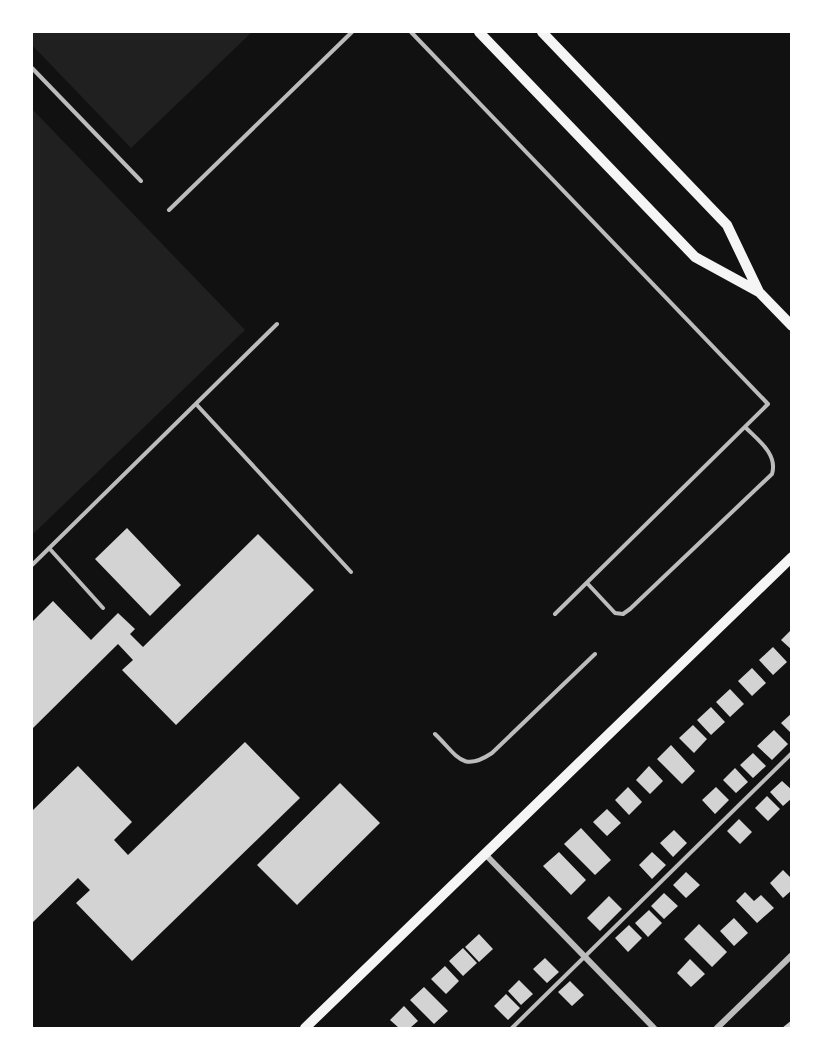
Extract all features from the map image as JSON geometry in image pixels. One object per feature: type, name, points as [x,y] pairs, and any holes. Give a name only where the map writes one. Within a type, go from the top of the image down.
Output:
[{"type":"main road","points":[[479,32],[695,257],[759,292],[792,326]]},
{"type":"main road","points":[[542,32],[727,225],[759,292]]},
{"type":"main road","points":[[305,1029],[791,560]]},
{"type":"street","points":[[484,854],[654,1029]]},
{"type":"street","points":[[717,1029],[792,955]]},
{"type":"lane","points":[[169,210],[352,32]]},
{"type":"lane","points":[[411,32],[768,404],[555,615]]},
{"type":"lane","points":[[32,68],[141,181]]},
{"type":"lane","points":[[32,565],[277,324]]},
{"type":"lane","points":[[196,404],[351,572]]},
{"type":"lane","points":[[586,583],[615,613],[623,614],[771,474],[774,467],[770,453],[745,427]]},
{"type":"lane","points":[[49,548],[103,609]]},
{"type":"lane","points":[[435,734],[462,760],[468,763],[478,762],[492,753],[595,654]]},
{"type":"lane","points":[[512,1029],[792,753]]},
{"type":"shaded area","points":[[32,32],[252,32],[131,148],[32,45]]},
{"type":"shaded area","points":[[32,109],[245,330],[32,535]]},
{"type":"building","points":[[127,528],[181,585],[150,616],[95,559]]},
{"type":"building","points":[[258,534],[314,590],[176,725],[122,670],[133,660],[118,644],[32,729],[32,622],[53,601],[91,640],[118,613],[135,629],[130,634],[143,647]]},
{"type":"building","points":[[792,629],[792,650],[781,640]]},
{"type":"building","points":[[773,647],[787,662],[773,675],[759,660]]},
{"type":"building","points":[[752,668],[766,683],[752,696],[738,681]]},
{"type":"building","points":[[730,689],[744,704],[730,717],[716,702]]},
{"type":"building","points":[[711,707],[725,722],[711,735],[697,720]]},
{"type":"building","points":[[792,713],[792,734],[781,723]]},
{"type":"building","points":[[693,725],[707,739],[694,753],[679,738]]},
{"type":"building","points":[[774,730],[788,744],[772,760],[757,746]]},
{"type":"building","points":[[245,742],[300,798],[132,961],[76,903],[90,890],[78,878],[32,923],[32,811],[78,766],[132,822],[114,840],[128,855]]},
{"type":"building","points":[[671,745],[695,771],[682,784],[657,759]]},
{"type":"building","points":[[753,753],[766,766],[753,778],[740,765]]},
{"type":"building","points":[[649,766],[663,781],[650,794],[636,780]]},
{"type":"building","points":[[735,768],[748,782],[736,793],[723,780]]},
{"type":"building","points":[[782,781],[792,790],[792,798],[783,806],[770,792]]},
{"type":"building","points":[[340,783],[380,823],[297,905],[257,865]]},
{"type":"building","points":[[628,787],[642,802],[629,815],[615,800]]},
{"type":"building","points":[[716,787],[729,800],[715,814],[702,800]]},
{"type":"building","points":[[767,796],[780,809],[768,821],[755,808]]},
{"type":"building","points":[[607,809],[621,823],[607,836],[593,822]]},
{"type":"building","points":[[739,819],[752,832],[740,844],[727,831]]},
{"type":"building","points":[[581,828],[611,860],[595,875],[564,844]]},
{"type":"building","points":[[674,830],[687,843],[673,857],[660,843]]},
{"type":"building","points":[[559,852],[586,880],[571,895],[543,866]]},
{"type":"building","points":[[652,852],[666,865],[652,879],[639,865]]},
{"type":"building","points":[[783,870],[792,879],[792,890],[783,898],[770,883]]},
{"type":"building","points":[[686,872],[700,885],[686,898],[673,885]]},
{"type":"building","points":[[745,892],[754,901],[761,895],[774,908],[757,923],[736,901]]},
{"type":"building","points":[[664,893],[678,906],[664,919],[651,906]]},
{"type":"building","points":[[609,896],[622,909],[600,931],[587,918]]},
{"type":"building","points":[[649,910],[662,923],[648,937],[635,923]]},
{"type":"building","points":[[734,918],[748,933],[734,946],[720,931]]},
{"type":"building","points":[[699,924],[727,952],[712,967],[684,939]]},
{"type":"building","points":[[629,925],[642,938],[628,952],[615,938]]},
{"type":"building","points":[[479,934],[493,949],[479,962],[465,947]]},
{"type":"building","points":[[463,948],[477,963],[463,976],[449,961]]},
{"type":"building","points":[[545,958],[559,972],[547,983],[533,969]]},
{"type":"building","points":[[690,959],[705,974],[691,987],[677,973]]},
{"type":"building","points":[[445,966],[459,981],[446,994],[431,979]]},
{"type":"building","points":[[519,980],[533,994],[521,1005],[508,991]]},
{"type":"building","points":[[570,981],[584,995],[572,1006],[558,992]]},
{"type":"building","points":[[424,987],[448,1011],[434,1024],[410,1000]]},
{"type":"building","points":[[506,994],[520,1008],[508,1020],[494,1006]]},
{"type":"building","points":[[404,1006],[418,1021],[410,1028],[399,1028],[390,1020]]},
{"type":"building","points":[[792,1020],[792,1028],[782,1028]]}]
